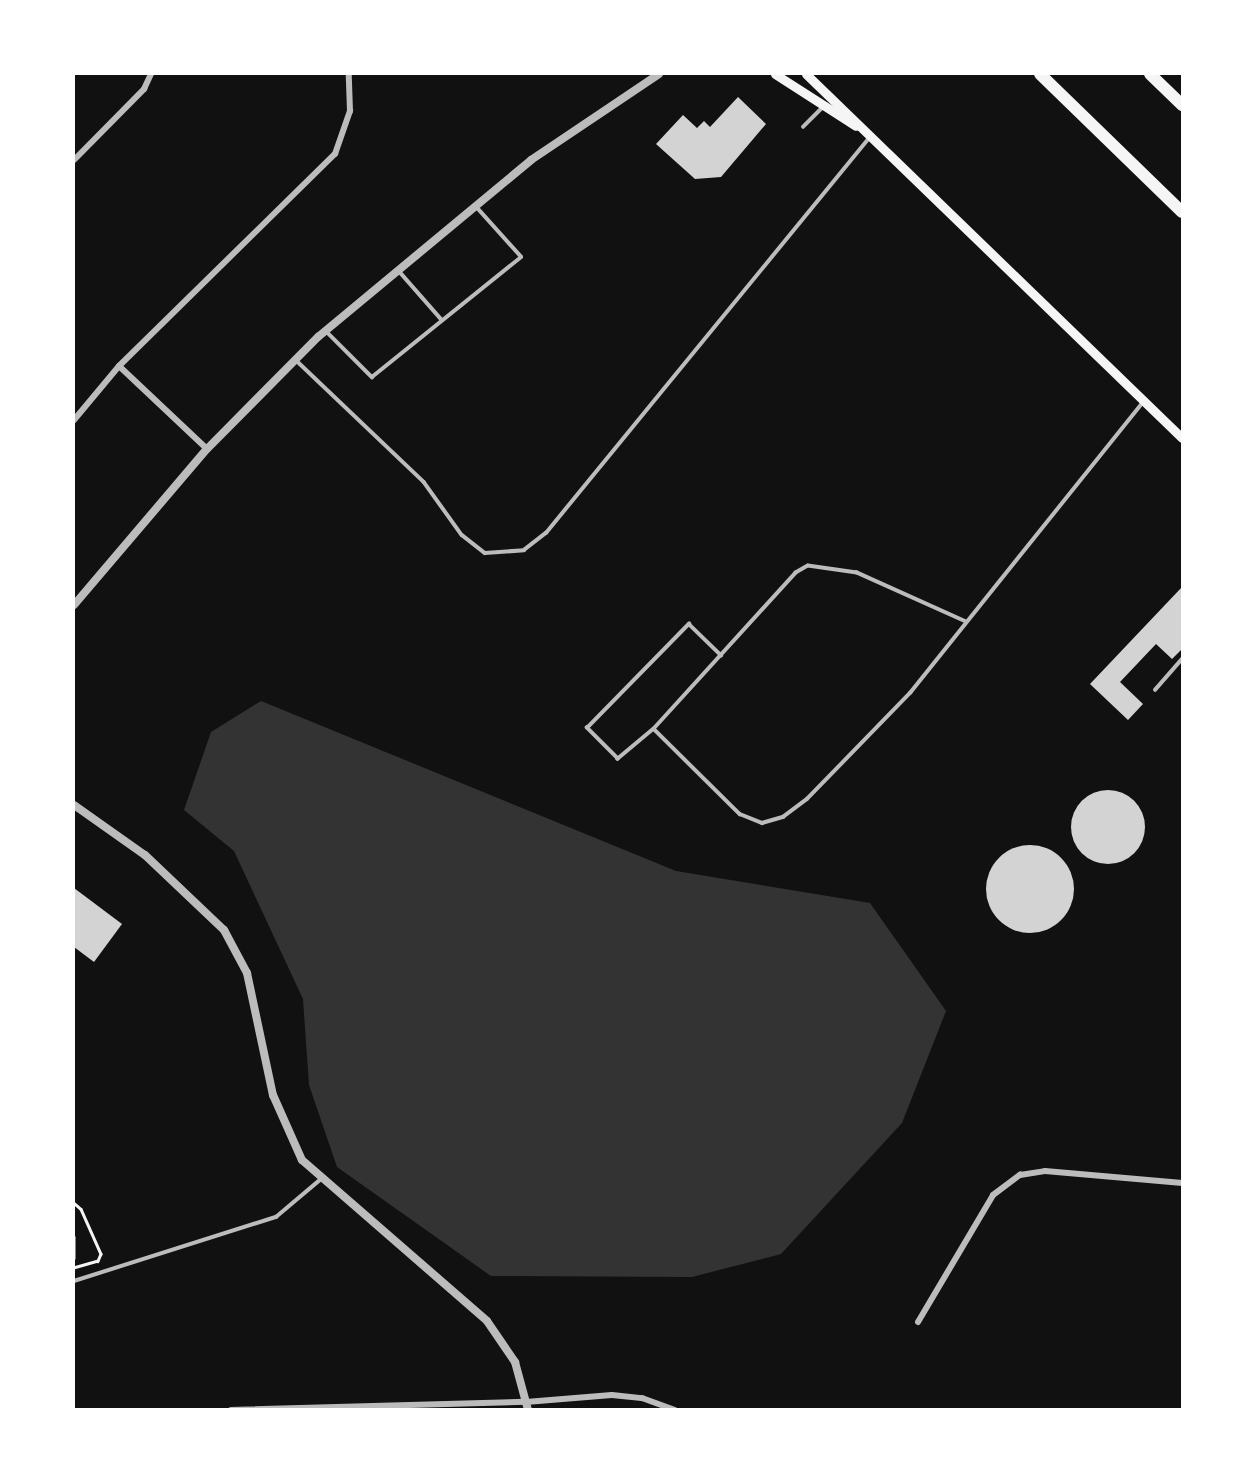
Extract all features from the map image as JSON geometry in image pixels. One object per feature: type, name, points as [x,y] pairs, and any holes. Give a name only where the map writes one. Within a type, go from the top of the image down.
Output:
[{"type":"highway","points":[[1040,74],[1182,212]]},
{"type":"highway","points":[[1150,74],[1182,105]]},
{"type":"main road","points":[[775,74],[823,107],[871,135]]},
{"type":"main road","points":[[806,74],[1182,438]]},
{"type":"street","points":[[74,160],[144,89],[151,74]]},
{"type":"street","points":[[74,420],[119,366],[335,154],[350,111],[349,74]]},
{"type":"street","points":[[74,606],[207,449],[326,330],[531,160],[659,74]]},
{"type":"street","points":[[119,366],[207,449]]},
{"type":"street","points":[[74,805],[145,855],[224,930],[247,973],[273,1095],[286,1131],[320,1180],[487,1321],[515,1362],[527,1406]]},
{"type":"street","points":[[918,1322],[993,1195],[1020,1175],[1045,1171],[1182,1182]]},
{"type":"street","points":[[231,1409],[527,1406],[612,1395],[642,1398],[675,1409]]},
{"type":"lane","points":[[803,127],[823,107]]},
{"type":"lane","points":[[295,359],[424,482],[462,535],[485,553],[524,550],[563,512],[871,135]]},
{"type":"lane","points":[[326,330],[373,377],[521,257],[475,205]]},
{"type":"lane","points":[[397,269],[442,321]]},
{"type":"lane","points":[[654,729],[740,814],[762,823],[783,817],[807,799],[910,693],[1144,401]]},
{"type":"lane","points":[[722,655],[689,624],[587,728],[618,759],[654,729],[722,655],[796,573],[808,566],[857,573],[967,622]]},
{"type":"lane","points":[[1155,690],[1182,659]]},
{"type":"lane","points":[[74,1281],[276,1217],[320,1180]]},
{"type":"path","points":[[74,1203],[81,1209],[101,1254],[98,1261],[74,1268]]},
{"type":"path","points":[[74,1237],[74,1258]]},
{"type":"shaded area","points":[[261,701],[676,871],[870,903],[946,1011],[902,1123],[781,1254],[692,1277],[491,1276],[337,1167],[309,1085],[303,999],[234,851],[184,810],[211,732]]},
{"type":"building","points":[[738,97],[766,124],[721,177],[695,179],[656,144],[683,115],[697,128],[704,121],[710,127]]},
{"type":"building","points":[[1182,587],[1182,649],[1172,659],[1156,644],[1120,682],[1143,704],[1128,720],[1090,684]]},
{"type":"building","points":[[1108,790],[1122,793],[1134,801],[1142,813],[1145,827],[1142,841],[1134,853],[1122,861],[1108,864],[1094,861],[1082,853],[1074,841],[1071,827],[1074,813],[1082,801],[1094,793]]},
{"type":"building","points":[[1030,845],[1047,849],[1061,858],[1070,872],[1074,889],[1070,906],[1061,920],[1047,929],[1030,933],[1013,929],[999,920],[990,906],[986,889],[990,872],[999,858],[1013,849]]},
{"type":"building","points":[[74,888],[122,924],[94,962],[74,947]]}]
